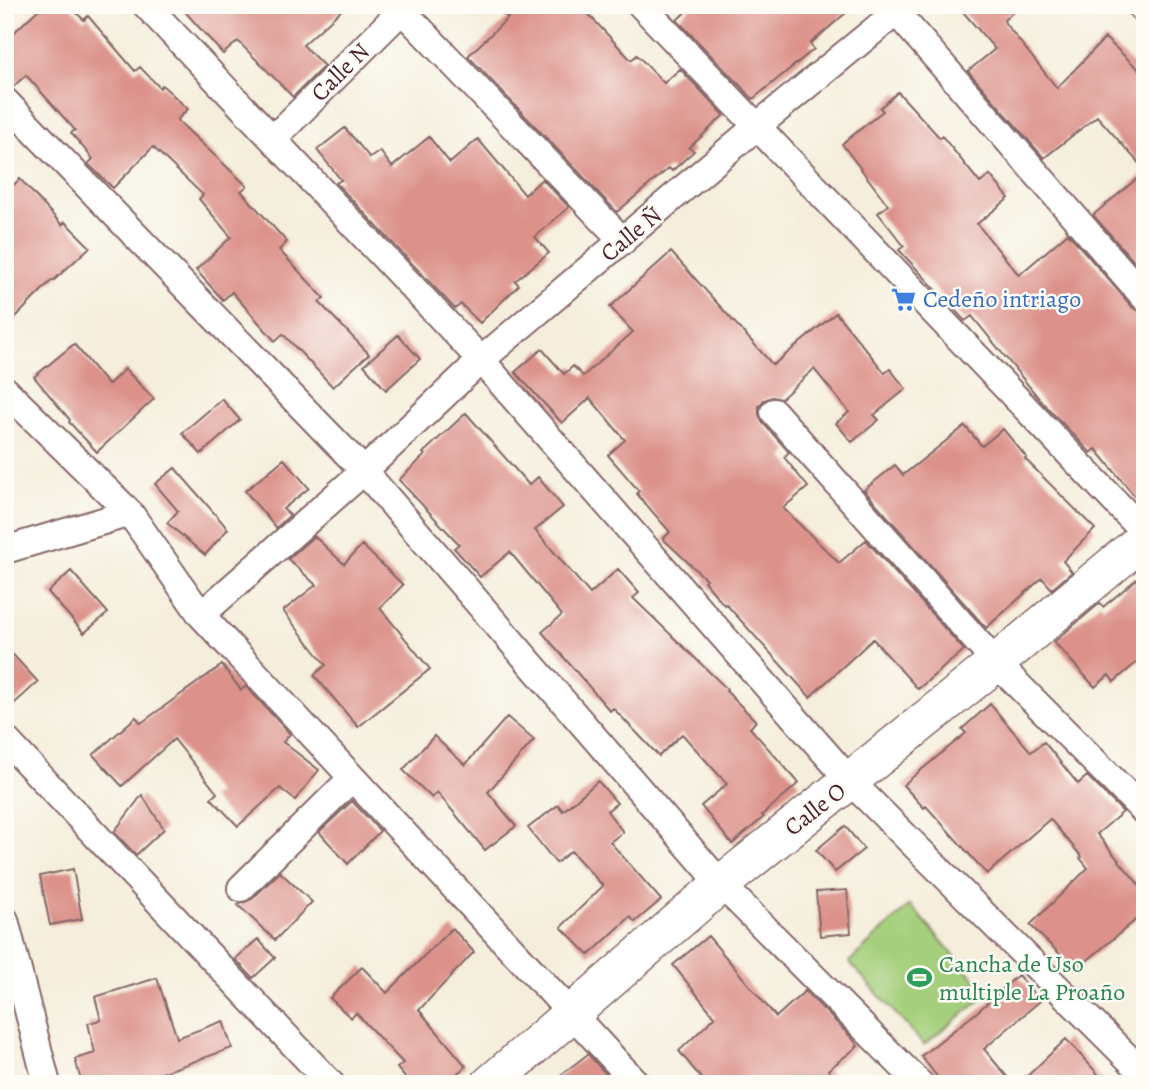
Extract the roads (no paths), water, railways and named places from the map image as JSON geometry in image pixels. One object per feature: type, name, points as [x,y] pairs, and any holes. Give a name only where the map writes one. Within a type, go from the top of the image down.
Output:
[{"type":"street","points":[[146,5],[481,360],[850,782],[1145,1074]]},
{"type":"street","points":[[641,5],[1145,535]]},
{"type":"street","points":[[1140,5],[1145,11]]},
{"type":"street","points":[[402,7],[623,241]]},
{"type":"street","name":"Calle N","points":[[273,139],[402,7]]},
{"type":"street","points":[[897,7],[1145,298]]},
{"type":"street","name":"Calle Ñ","points":[[201,615],[364,471],[481,360],[897,7]]},
{"type":"street","points":[[5,101],[364,471],[720,884],[920,1084]]},
{"type":"street","points":[[5,390],[130,513],[201,615],[637,1084]]},
{"type":"street","points":[[774,412],[996,663],[1145,812]]},
{"type":"street","points":[[5,550],[130,513]]},
{"type":"street","name":"Calle O","points":[[490,1084],[720,884],[996,663],[1145,535]]},
{"type":"street","points":[[5,739],[331,1084]]},
{"type":"street","points":[[241,888],[352,778]]},
{"type":"street","points":[[5,920],[47,1084]]},
{"type":"place","name":"Cedeño intriago","points":[[903,299]]},
{"type":"place","name":"Cancha de Uso multiple La Proaño","points":[[919,978]]}]
